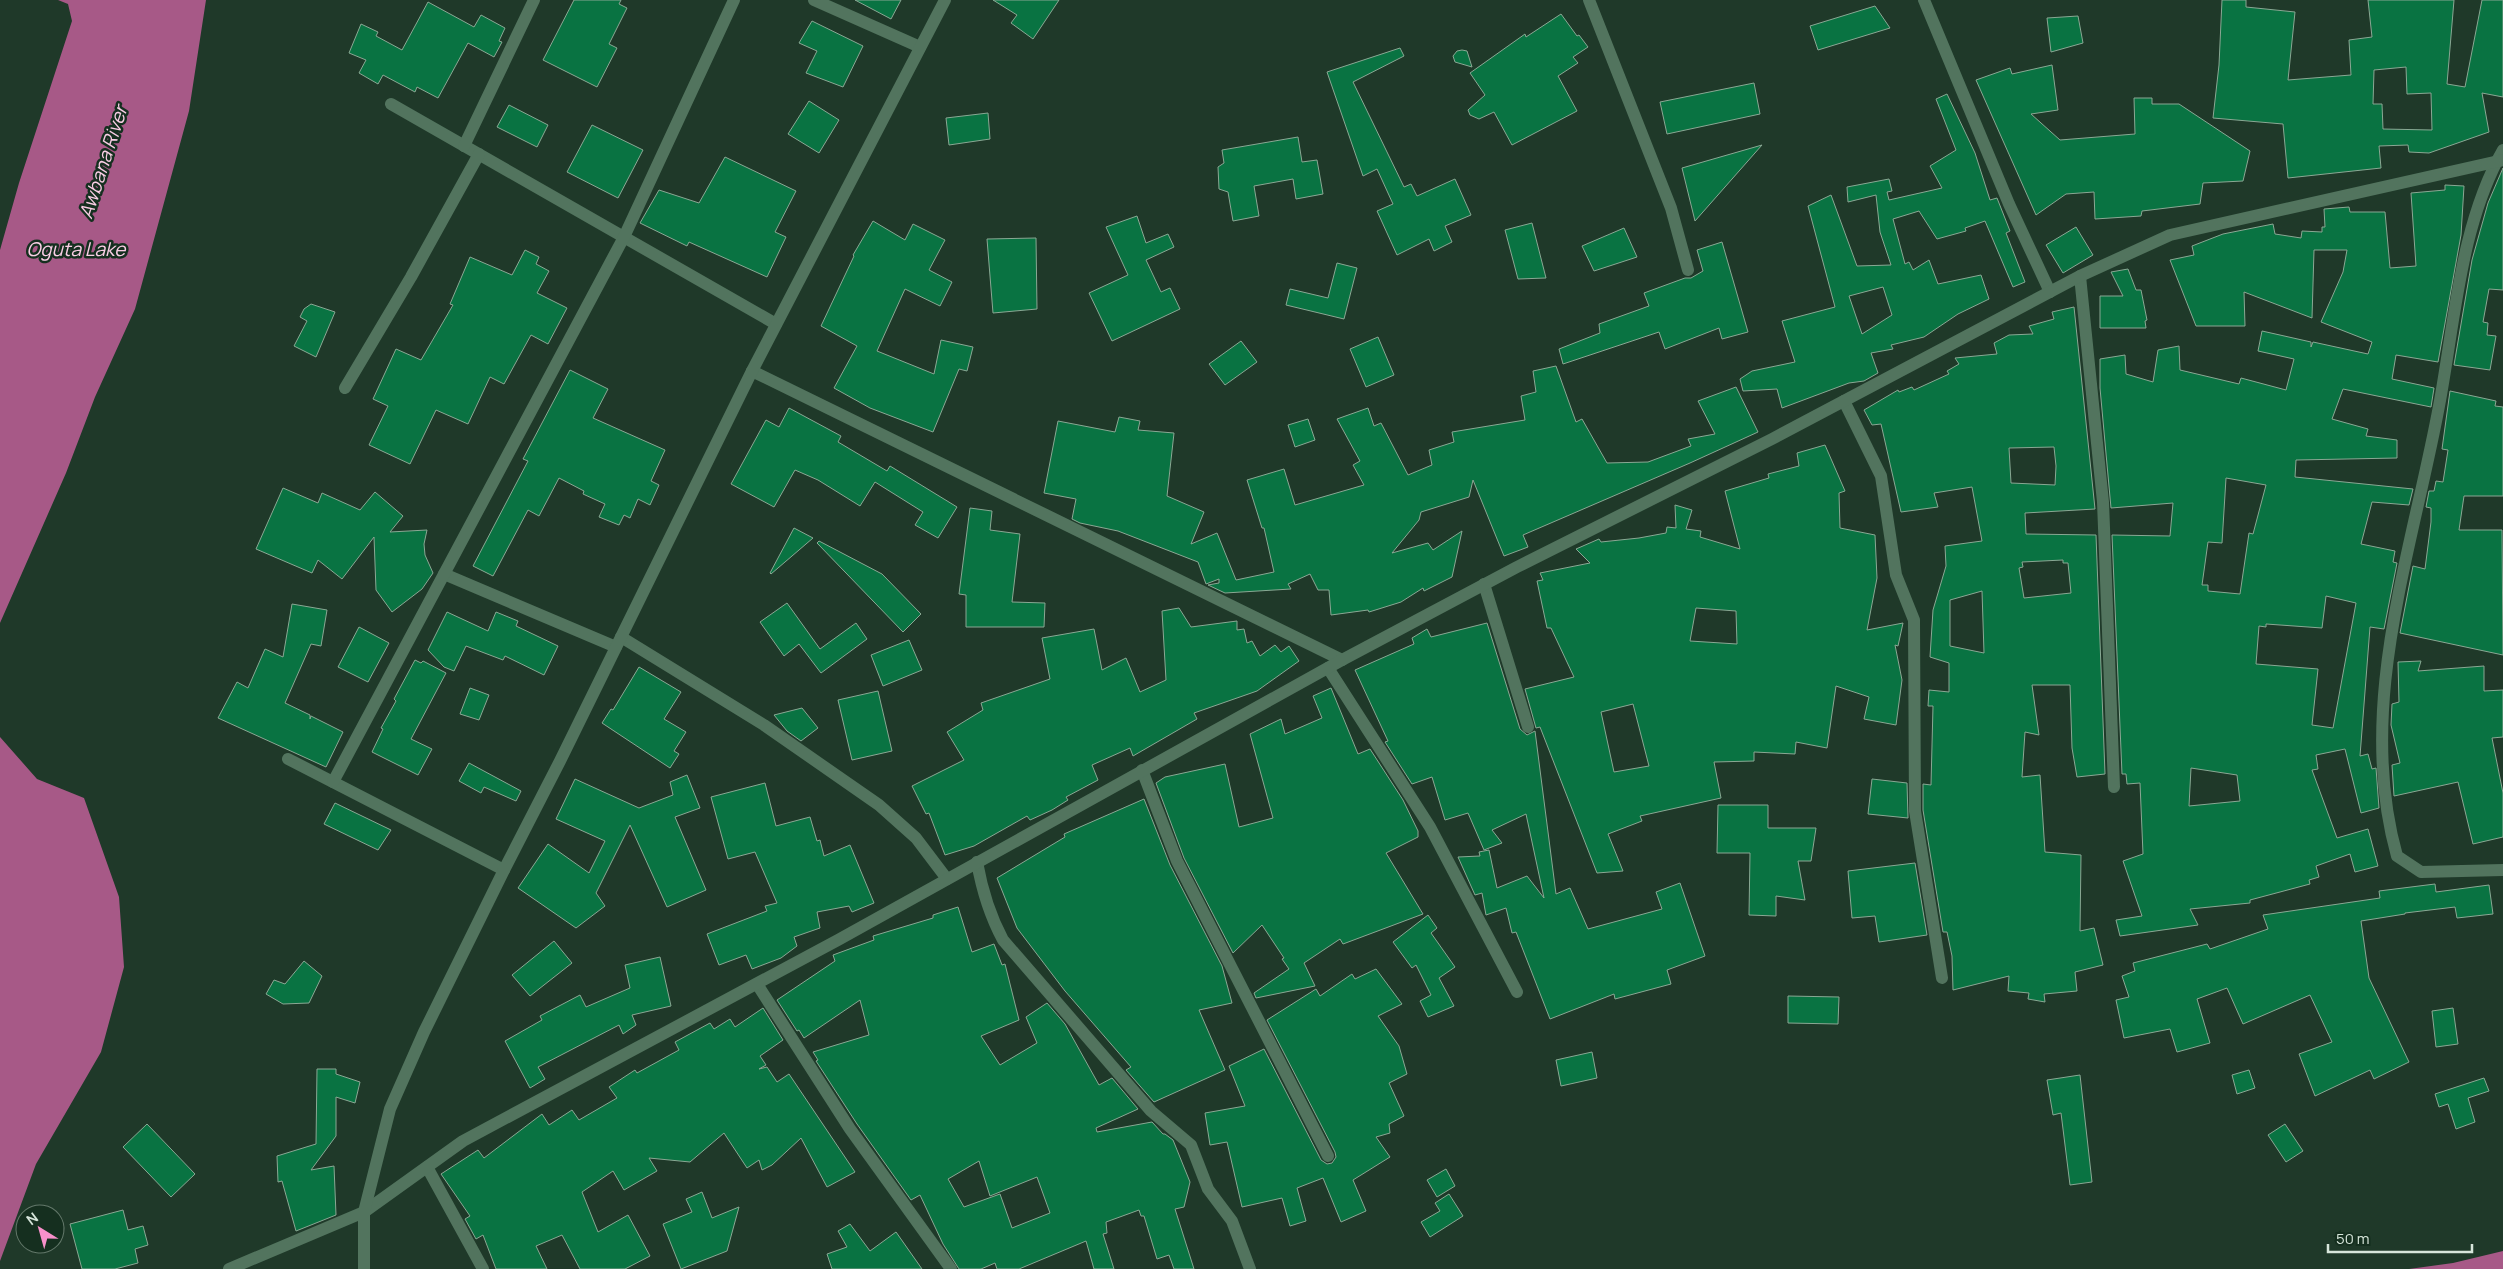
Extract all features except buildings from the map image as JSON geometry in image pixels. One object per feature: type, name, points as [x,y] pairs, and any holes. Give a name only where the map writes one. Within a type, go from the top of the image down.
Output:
[{"type":"street","points":[[464,146],[534,0]]},
{"type":"street","points":[[333,782],[624,238],[734,0]]},
{"type":"street","points":[[814,0],[920,47]]},
{"type":"street","points":[[364,1269],[364,1212],[390,1109],[424,1032],[752,371],[945,0]]},
{"type":"street","points":[[1589,0],[1671,208],[1688,270]]},
{"type":"street","points":[[1924,0],[2009,204],[2050,292]]},
{"type":"street","points":[[390,104],[776,324]]},
{"type":"street","points":[[345,388],[412,277],[479,154]]},
{"type":"street","points":[[229,1269],[364,1212],[463,1141],[757,984],[1342,660],[1484,584],[1844,401],[2080,276],[2170,235],[2501,157]]},
{"type":"street","points":[[2501,157],[2468,236],[2439,407],[2387,658],[2382,768],[2391,834],[2397,856],[2421,872],[2502,874]]},
{"type":"street","points":[[2080,276],[2103,502],[2114,787]]},
{"type":"street","points":[[752,371],[1342,660]]},
{"type":"street","points":[[1844,401],[1881,476],[1896,575],[1914,620],[1915,811],[1942,978]]},
{"type":"street","points":[[444,574],[619,642],[764,725],[879,805],[916,838],[947,878]]},
{"type":"street","points":[[1484,584],[1528,727]]},
{"type":"street","points":[[1328,668],[1430,827],[1518,992]]},
{"type":"street","points":[[288,759],[504,870]]},
{"type":"street","points":[[1142,770],[1177,861],[1328,1156]]},
{"type":"street","points":[[977,862],[982,891],[990,916],[1003,940],[1151,1111],[1191,1145],[1208,1189],[1232,1221],[1250,1269]]},
{"type":"street","points":[[757,984],[850,1129],[951,1269]]},
{"type":"street","points":[[427,1167],[483,1269]]},
{"type":"water","name":"Oguta Lake","points":[[58,0],[206,0],[189,111],[135,309],[95,397],[66,473],[0,623],[0,250],[19,183],[72,21],[68,4]]},
{"type":"water","points":[[0,737],[37,779],[84,798],[119,897],[124,967],[101,1052],[36,1164],[21,1204],[15,1204],[15,1221],[0,1261]]},
{"type":"water","points":[[2503,1251],[2503,1269],[2409,1269],[2453,1263]]},
{"type":"water label","name":"Awbana River","points":[[103,162]]}]
